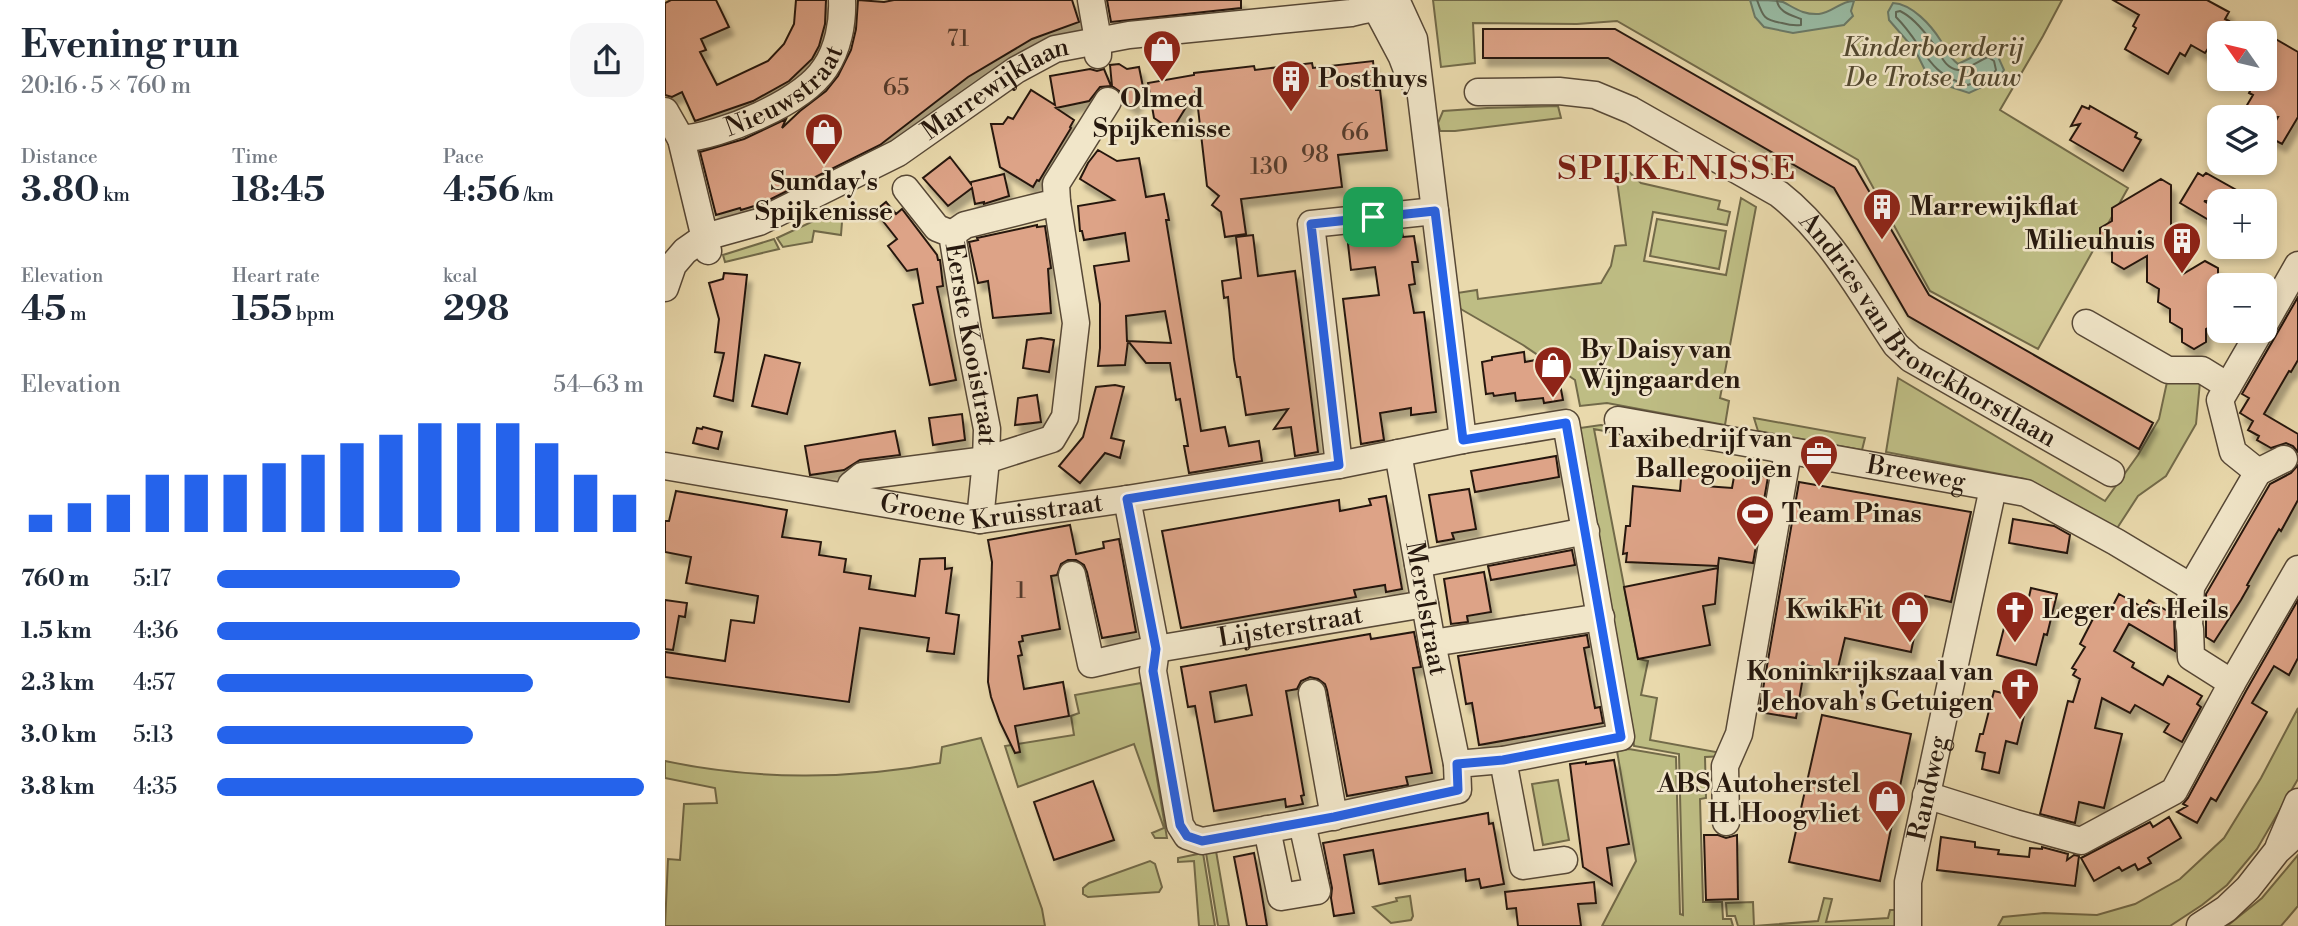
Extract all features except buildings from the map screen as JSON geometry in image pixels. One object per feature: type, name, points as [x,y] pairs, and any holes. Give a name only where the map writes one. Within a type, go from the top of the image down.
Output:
[{"type":"street","name":"Nieuwstraat","points":[[681,139],[723,131],[785,102],[806,88],[824,70],[835,51],[842,0]]},
{"type":"street","points":[[1091,0],[1098,48]]},
{"type":"street","points":[[1387,5],[1414,39],[1463,440]]},
{"type":"street","name":"Marrewijklaan","points":[[665,288],[673,265],[685,251],[759,222],[898,153],[1016,70],[1055,49],[1098,48],[1351,13],[1387,5]]},
{"type":"street","name":"Andries van Bronckhorstlaan","points":[[1478,92],[1559,91],[1595,95],[1631,110],[1779,194],[1797,208],[1819,233],[1896,345],[1911,359],[2111,473]]},
{"type":"street","points":[[848,497],[851,485],[862,476],[986,460],[1052,439],[1065,417],[1076,323],[1056,202],[1056,184],[1108,101]]},
{"type":"street","points":[[665,111],[681,139],[706,245]]},
{"type":"street","name":"Eerste Kooistraat","points":[[906,189],[937,228],[952,234],[987,429],[980,520]]},
{"type":"street","points":[[952,234],[965,225],[1056,202]]},
{"type":"street","points":[[1339,465],[1311,224],[1435,211]]},
{"type":"street","points":[[2277,302],[2298,265]]},
{"type":"street","points":[[2085,323],[2168,370],[2203,370],[2224,393],[2233,452],[2258,472]]},
{"type":"street","points":[[2224,393],[2253,343]]},
{"type":"street","name":"Breeweg","points":[[1618,420],[2027,493],[2191,587]]},
{"type":"street","name":"Groene Kruisstraat","points":[[665,466],[980,520],[1339,465],[1566,423],[1586,531]]},
{"type":"street","points":[[1726,822],[1725,766],[1739,734],[1788,452]]},
{"type":"street","name":"Merelstraat","points":[[1398,453],[1431,643],[1457,764]]},
{"type":"street","points":[[2232,683],[2191,657],[2191,587],[2258,472],[2290,456]]},
{"type":"street","name":"Randweg","points":[[1908,926],[1908,882],[1993,488]]},
{"type":"street","points":[[1127,499],[1156,649],[1153,671],[1180,825],[1187,836],[1202,841],[1334,817],[1458,790],[1457,764],[1503,760],[1621,737],[1586,531],[1418,564]]},
{"type":"street","points":[[1926,795],[2015,824],[2081,841],[2174,791],[2298,569]]},
{"type":"street","name":"Lijsterstraat","points":[[1072,575],[1091,664],[1156,649],[1425,604]]},
{"type":"street","points":[[1431,643],[1601,617]]},
{"type":"street","points":[[1312,693],[1334,817]]},
{"type":"street","points":[[1503,760],[1523,866],[1564,860]]},
{"type":"street","points":[[2277,851],[2298,802]]},
{"type":"street","points":[[1267,828],[1281,897],[1317,891],[1302,823]]},
{"type":"street","points":[[2200,926],[2226,909],[2249,888],[2277,851],[2298,832]]},
{"type":"green space","name":"Kinderboerderij De Trotse Pauw","points":[[1433,0],[2062,0],[2000,110],[2128,188],[2038,349],[1930,291],[1858,160],[1617,21],[1577,24],[1473,23],[1475,63],[1441,67]]},
{"type":"green space","points":[[1558,106],[1561,118],[1455,131],[1440,131],[1438,123],[1443,111]]},
{"type":"green space","points":[[1629,172],[1641,183],[1720,201],[1718,209],[1730,212],[1727,225],[1653,212],[1644,261],[1726,275],[1741,198],[1756,207],[1720,398],[1729,401],[1725,425],[1607,403],[1580,406],[1575,380],[1523,345],[1459,308],[1457,293],[1477,290],[1478,299],[1601,283],[1611,266],[1615,246],[1626,245],[1616,174]]},
{"type":"green space","points":[[837,210],[842,222],[841,235],[814,231],[812,242],[783,247],[777,238]]},
{"type":"green space","points":[[1657,219],[1726,231],[1719,269],[1650,256]]},
{"type":"green space","points":[[774,239],[779,249],[725,262],[723,255]]},
{"type":"green space","points":[[1898,378],[2105,501],[2138,455],[2159,419],[2167,382],[2200,382],[2196,424],[2166,476],[2138,496],[2114,533],[2025,479],[1886,452]]},
{"type":"green space","points":[[1754,418],[1865,438],[1862,450],[1758,431]]},
{"type":"green space","points":[[1601,425],[1651,437],[1650,440],[1594,429],[1638,659],[1648,661],[1641,695],[1657,698],[1650,740],[1727,754],[1705,757],[1706,798],[1700,799],[1703,902],[1722,902],[1723,919],[1731,919],[1733,926],[1602,926],[1636,861],[1617,751],[1629,749],[1676,757],[1680,914],[1683,915],[1679,754],[1634,746],[1584,450],[1573,429]]},
{"type":"green space","points":[[1141,683],[1167,838],[1155,838],[1152,833],[1164,828],[1134,744],[1018,787],[1005,746],[1074,735],[1071,716],[1079,713],[1075,695]]},
{"type":"green space","points":[[2298,708],[2298,779],[2257,849],[2227,885],[2202,905],[2170,926],[1998,926],[2003,917],[2044,913],[2097,915],[2135,904],[2180,879],[2224,838],[2261,778]]},
{"type":"green space","points":[[981,738],[1042,909],[1045,926],[665,926],[668,859],[680,860],[684,804],[717,803],[715,788],[665,778],[665,761],[733,772],[767,774],[802,776],[872,773],[940,763],[942,747]]},
{"type":"green space","points":[[1558,780],[1569,840],[1543,845],[1532,784]]},
{"type":"green space","points":[[1216,851],[1229,926],[1218,926],[1206,853]]},
{"type":"green space","points":[[1203,853],[1215,926],[1199,926],[1194,861],[1178,862],[1178,858]]},
{"type":"green space","points":[[2298,855],[2298,906],[2281,926],[2227,926],[2262,898]]},
{"type":"green space","points":[[1150,861],[1155,864],[1162,887],[1159,892],[1088,897],[1083,894],[1083,888],[1089,883]]},
{"type":"green space","points":[[1410,896],[1413,916],[1411,920],[1391,923],[1373,907],[1397,901],[1396,898]]},
{"type":"green space","points":[[1824,898],[1832,899],[1826,922],[1888,918],[1890,910],[1896,910],[1895,926],[1754,926],[1818,921]]},
{"type":"green space","points":[[1753,902],[1754,926],[1738,926],[1735,916],[1727,916],[1726,903]]},
{"type":"water","points":[[1750,0],[1783,2],[1799,11],[1813,14],[1824,13],[1845,2],[1854,1],[1851,11],[1853,16],[1844,25],[1793,33],[1764,27],[1755,17]]},
{"type":"water","points":[[1893,3],[1907,7],[1920,16],[1958,64],[1987,50],[1996,52],[2004,70],[1997,80],[1969,93],[1945,85],[1925,70],[1915,50],[1889,20],[1888,12]]},
{"type":"place","name":"Olmed Spijkenisse","points":[[1162,83]]},
{"type":"place","name":"Posthuys","points":[[1291,113]]},
{"type":"place","name":"Sunday's Spijkenisse","points":[[824,166]]},
{"type":"place","name":"Marrewijkflat","points":[[1882,241]]},
{"type":"place","name":"Milieuhuis","points":[[2182,275]]},
{"type":"place","name":"By Daisy van Wijngaarden","points":[[1553,399]]},
{"type":"place","name":"Taxibedrijf van Ballegooijen","points":[[1819,488]]},
{"type":"place","name":"Team Pinas","points":[[1755,548]]},
{"type":"place","name":"KwikFit","points":[[1910,644]]},
{"type":"place","name":"Leger des Heils","points":[[2015,644]]},
{"type":"place","name":"Koninkrijkszaal van Jehovah's Getuigen","points":[[2020,721]]},
{"type":"place","name":"ABS Autoherstel H. Hoogvliet","points":[[1887,833]]},
{"type":"district","name":"SPIJKENISSE","points":[[1677,169]]},
{"type":"route","points":[[1435,211],[1463,440],[1566,423],[1621,737],[1503,760],[1457,764],[1458,790],[1334,817],[1202,841],[1187,836],[1180,825],[1153,671],[1156,649],[1127,499],[1339,465],[1311,224],[1373,217],[1435,211]]}]
